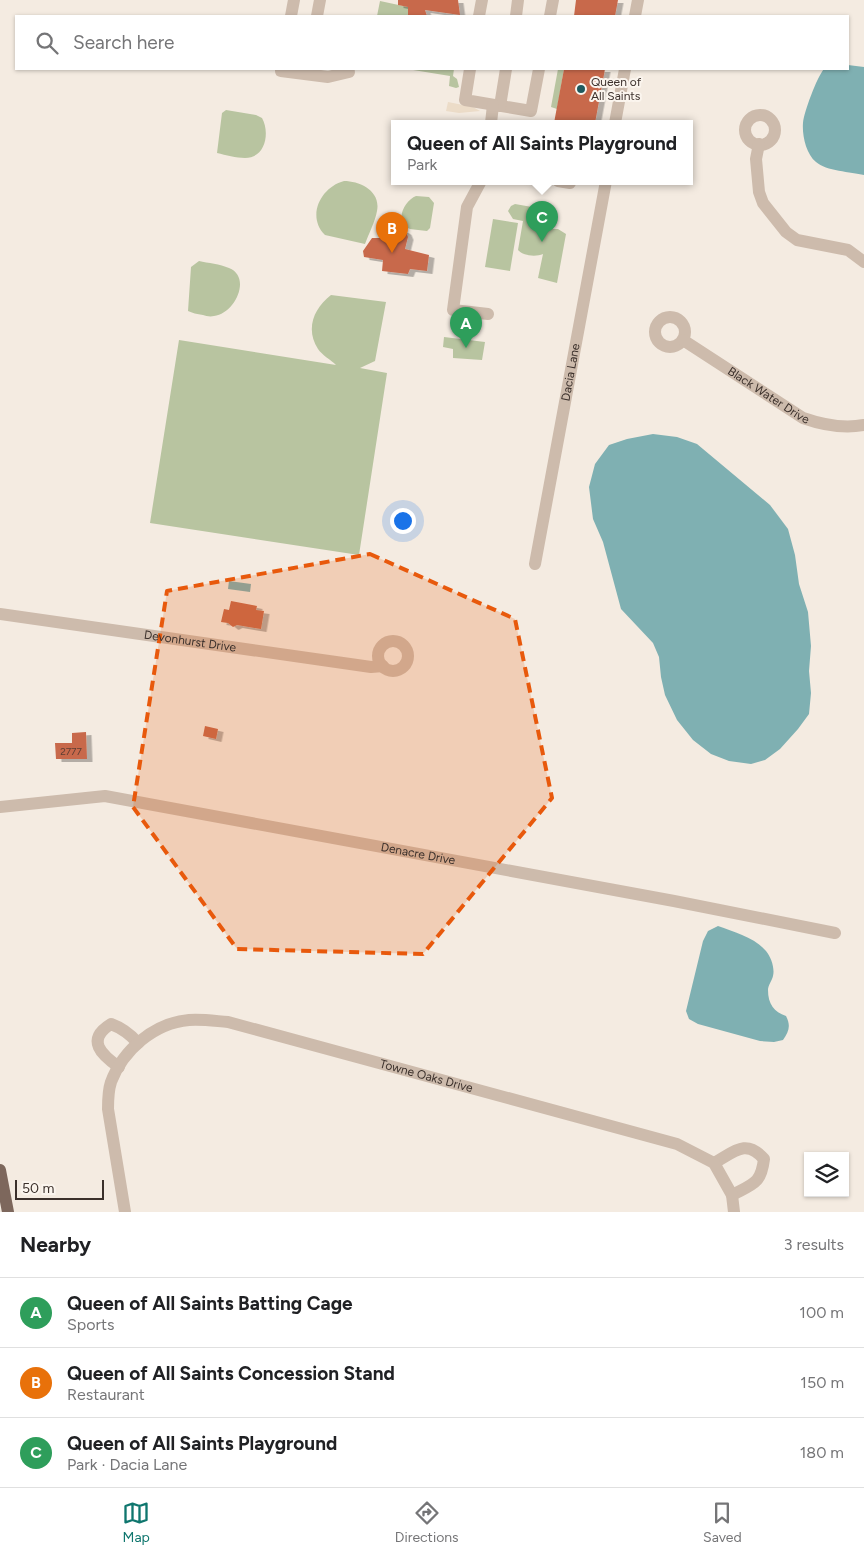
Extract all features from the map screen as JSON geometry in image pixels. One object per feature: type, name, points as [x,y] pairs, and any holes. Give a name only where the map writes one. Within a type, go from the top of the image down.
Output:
[{"type":"main road","points":[[0,1170],[8,1212]]},
{"type":"street","points":[[291,15],[294,0]]},
{"type":"street","points":[[317,15],[320,0]]},
{"type":"street","points":[[479,15],[482,0]]},
{"type":"street","points":[[516,15],[518,0]]},
{"type":"street","points":[[550,15],[553,0]]},
{"type":"street","points":[[635,15],[638,0]]},
{"type":"street","points":[[281,70],[307,71],[328,77],[349,72]]},
{"type":"street","points":[[470,70],[465,100],[531,111],[539,70]]},
{"type":"street","points":[[492,120],[506,70]]},
{"type":"street","points":[[616,120],[625,70]]},
{"type":"street","points":[[759,144],[756,160],[759,192],[763,203],[786,232],[796,240],[848,250],[864,262]]},
{"type":"street","points":[[479,185],[467,208],[452,310],[488,314]]},
{"type":"street","name":"Dacia Lane","points":[[535,564],[605,185]]},
{"type":"street","name":"Black Water Drive","points":[[683,340],[803,418],[825,425],[850,428],[864,425]]},
{"type":"street","name":"Devonhurst Drive","points":[[0,614],[371,667],[382,666]]},
{"type":"street","name":"Denacre Drive","points":[[0,807],[105,796],[674,901],[835,933]]},
{"type":"street","name":"Towne Oaks Drive","points":[[125,1212],[108,1109],[111,1082],[128,1051],[158,1030],[188,1020],[228,1022],[656,1138],[677,1144],[714,1163]]},
{"type":"street","points":[[119,1068],[103,1055],[99,1049],[98,1042],[102,1029],[111,1024],[130,1034],[138,1043]]},
{"type":"street","points":[[732,1194],[753,1184],[762,1174],[764,1159],[757,1152],[746,1147],[738,1149],[714,1163],[732,1194],[734,1212]]},
{"type":"highlighted area","points":[[370,554],[515,619],[552,798],[423,954],[237,949],[133,807],[167,591]]},
{"type":"green space","points":[[380,1],[408,7],[408,15],[377,15]]},
{"type":"green space","points":[[413,70],[454,70],[453,76],[457,79],[459,87],[449,86],[450,76]]},
{"type":"green space","points":[[558,70],[564,70],[557,109],[551,107]]},
{"type":"green space","points":[[226,110],[256,115],[262,118],[266,137],[258,154],[245,158],[217,153],[222,113]]},
{"type":"green space","points":[[344,181],[363,185],[376,198],[377,211],[365,244],[325,235],[319,227],[317,211],[319,203],[329,189]]},
{"type":"green space","points":[[416,196],[429,197],[434,203],[430,228],[427,231],[410,229],[402,221],[402,211],[408,202]]},
{"type":"green space","points":[[515,204],[549,210],[552,212],[552,218],[549,223],[550,229],[558,229],[566,234],[557,283],[538,278],[543,254],[523,254],[518,250],[523,221],[513,219],[508,211]]},
{"type":"green space","points":[[493,219],[518,223],[510,271],[485,267]]},
{"type":"green space","points":[[199,261],[229,268],[236,273],[239,279],[238,295],[222,314],[210,316],[188,311],[191,267]]},
{"type":"green space","points":[[331,295],[386,302],[375,361],[360,368],[387,373],[359,555],[150,523],[179,340],[336,365],[318,349],[312,334],[313,319],[320,306]]},
{"type":"green space","points":[[444,337],[485,342],[482,360],[453,358],[453,349],[443,347]]},
{"type":"shaded area","points":[[448,102],[473,107],[480,111],[459,113],[446,111]]},
{"type":"water","points":[[849,65],[864,67],[864,175],[820,165],[813,159],[807,149],[803,133],[803,123],[823,70],[849,70]]},
{"type":"water","points":[[653,434],[677,437],[697,444],[770,505],[788,529],[795,555],[799,584],[808,612],[811,646],[809,714],[780,749],[765,760],[751,764],[729,761],[711,754],[693,740],[677,720],[665,695],[659,657],[653,643],[621,609],[603,542],[593,519],[589,487],[595,464],[609,445]]},
{"type":"water","points":[[229,581],[251,584],[250,592],[228,589]]},
{"type":"water","points":[[718,926],[756,942],[769,956],[773,966],[773,973],[768,988],[769,999],[775,1010],[786,1016],[789,1026],[783,1040],[774,1042],[760,1041],[698,1024],[689,1019],[686,1011],[703,941],[708,931]]},
{"type":"building","points":[[398,0],[458,0],[460,15],[425,10],[427,15],[408,15],[408,7],[398,5]]},
{"type":"building","points":[[576,0],[618,0],[615,15],[574,15]]},
{"type":"building","name":"Queen of All Saints","points":[[564,70],[605,70],[596,120],[555,120]]},
{"type":"building","points":[[385,226],[406,232],[408,237],[405,249],[429,255],[427,271],[410,269],[408,274],[382,271],[383,260],[364,257],[363,251],[372,238],[382,238]]},
{"type":"building","points":[[231,601],[257,606],[256,610],[264,611],[261,629],[237,625],[233,627],[228,623],[221,622],[224,609],[229,610]]},
{"type":"building","points":[[205,726],[218,729],[216,739],[203,736]]},
{"type":"building","points":[[86,732],[87,759],[56,759],[55,743],[72,743],[72,733]]},
{"type":"place","name":"Queen of All Saints","points":[[581,89]]},
{"type":"place","name":"Queen of All Saints Playground","points":[[542,242]]},
{"type":"place","name":"Queen of All Saints Concession Stand","points":[[392,253]]},
{"type":"place","name":"Queen of All Saints Batting Cage","points":[[466,348]]}]
